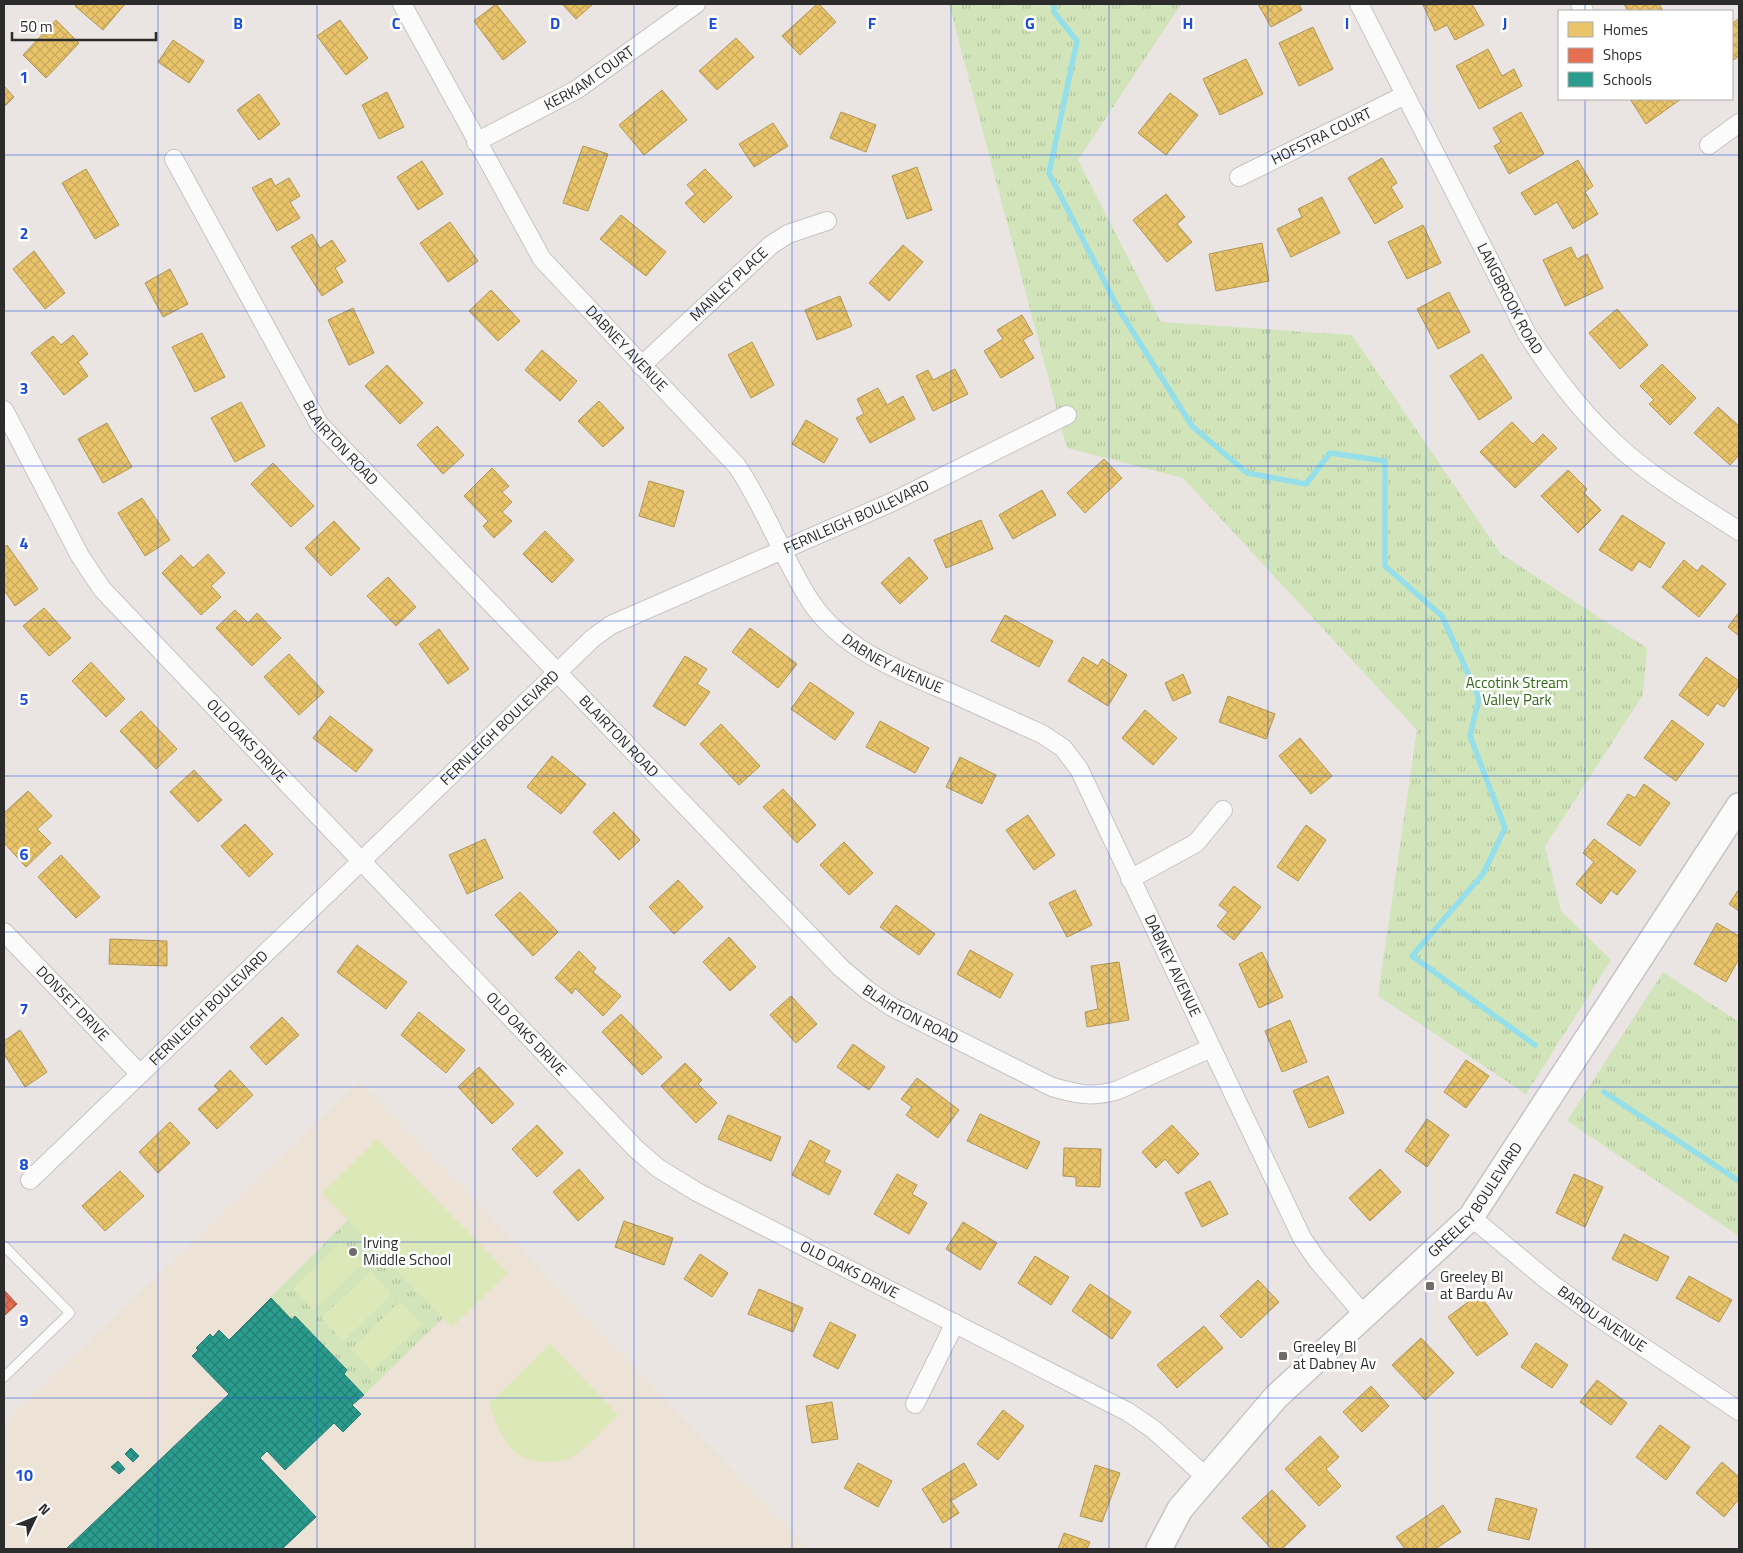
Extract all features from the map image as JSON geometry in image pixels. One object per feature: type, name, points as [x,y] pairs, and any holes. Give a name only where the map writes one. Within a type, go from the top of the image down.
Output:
[{"type":"street","name":"DABNEY AVENUE","points":[[402,4],[476,142],[542,259],[737,466],[753,491],[781,552],[812,604],[832,626],[857,647],[892,667],[1042,734],[1063,748],[1079,769],[1302,1238],[1317,1260],[1364,1315]]},
{"type":"street","name":"KERKAM COURT","points":[[476,142],[576,90],[696,4]]},
{"type":"street","name":"LANGBROOK ROAD","points":[[1359,4],[1527,334],[1551,371],[1582,410],[1619,446],[1659,478],[1739,531]]},
{"type":"street","name":"HOFSTRA COURT","points":[[1239,177],[1406,95]]},
{"type":"street","points":[[1709,145],[1739,123]]},
{"type":"street","name":"BLAIRTON ROAD","points":[[174,159],[319,424],[841,968],[867,990],[892,1006],[1052,1087],[1081,1095],[1104,1094],[1118,1090],[1211,1048]]},
{"type":"street","name":"MANLEY PLACE","points":[[641,366],[771,245],[788,234],[827,221]]},
{"type":"street","name":"OLD OAKS DRIVE","points":[[4,410],[80,556],[102,589],[635,1148],[658,1168],[697,1192],[1128,1412],[1153,1429],[1206,1476]]},
{"type":"street","name":"FERNLEIGH BOULEVARD","points":[[30,1180],[557,673],[594,638],[611,625],[890,503],[1067,415]]},
{"type":"street","name":"GREELEY BOULEVARD","points":[[1158,1549],[1180,1509],[1206,1476],[1276,1397],[1471,1217],[1739,806]]},
{"type":"street","points":[[1130,879],[1196,844],[1223,810]]},
{"type":"street","name":"DONSET DRIVE","points":[[4,932],[140,1074]]},
{"type":"street","name":"BARDU AVENUE","points":[[1471,1217],[1548,1281],[1589,1311],[1739,1411]]},
{"type":"street","points":[[915,1404],[955,1324]]},
{"type":"lane","points":[[4,1246],[70,1313],[4,1376]]},
{"type":"shaded area","name":"Irving Middle School","points":[[360,1081],[808,1549],[4,1549],[4,1423]]},
{"type":"green space","name":"Accotink Stream Valley Park","points":[[949,4],[1181,4],[1078,160],[1161,322],[1352,335],[1501,554],[1647,648],[1643,695],[1545,846],[1561,911],[1611,960],[1526,1094],[1378,996],[1417,730],[1183,478],[1067,448]]},
{"type":"green space","points":[[1663,972],[1739,1022],[1739,1236],[1567,1121]]},
{"type":"green space","points":[[377,1139],[508,1273],[452,1327],[322,1193]]},
{"type":"green space","points":[[348,1220],[443,1318],[364,1395],[344,1374],[347,1370],[296,1316],[292,1320],[270,1298]]},
{"type":"green space","points":[[341,1241],[363,1263],[314,1311],[293,1288]]},
{"type":"green space","points":[[371,1271],[392,1294],[343,1341],[321,1318]]},
{"type":"green space","points":[[400,1301],[422,1324],[372,1371],[351,1349]]},
{"type":"green space","points":[[550,1344],[618,1415],[578,1453],[567,1459],[550,1462],[536,1461],[516,1453],[503,1437],[489,1404]]},
{"type":"building: Homes","points":[[77,4],[125,4],[103,30],[75,6]]},
{"type":"building: Homes","points":[[496,4],[526,42],[503,60],[474,21]]},
{"type":"building: Homes","points":[[562,4],[593,4],[576,19]]},
{"type":"building: Homes","points":[[817,4],[836,22],[800,55],[782,36]]},
{"type":"building: Homes","points":[[1258,4],[1299,4],[1302,10],[1271,27]]},
{"type":"building: Homes","points":[[1472,4],[1484,25],[1455,40],[1447,25],[1435,31],[1423,5]]},
{"type":"building: Homes","points":[[1624,4],[1659,4],[1662,10],[1627,10]]},
{"type":"building: Homes","points":[[1739,18],[1739,56],[1733,60],[1733,23]]},
{"type":"building: Homes","points":[[56,20],[79,43],[46,78],[23,55]]},
{"type":"building: Homes","points":[[340,20],[368,58],[346,75],[317,36]]},
{"type":"building: Homes","points":[[1313,27],[1333,69],[1299,86],[1279,43]]},
{"type":"building: Homes","points":[[736,38],[754,57],[717,90],[699,71]]},
{"type":"building: Homes","points":[[173,40],[204,61],[189,83],[158,62]]},
{"type":"building: Homes","points":[[1488,49],[1502,76],[1514,69],[1522,86],[1479,109],[1456,66]]},
{"type":"building: Homes","points":[[1246,59],[1263,94],[1220,115],[1203,79]]},
{"type":"building: Homes","points":[[4,86],[14,97],[4,107]]},
{"type":"building: Homes","points":[[662,90],[687,120],[644,155],[619,125]]},
{"type":"building: Homes","points":[[387,92],[404,127],[379,139],[362,105]]},
{"type":"building: Homes","points":[[1170,93],[1198,115],[1166,155],[1138,133]]},
{"type":"building: Homes","points":[[259,94],[280,124],[259,140],[237,110]]},
{"type":"building: Homes","points":[[1631,100],[1680,100],[1646,124]]},
{"type":"building: Homes","points":[[841,112],[876,125],[866,152],[830,138]]},
{"type":"building: Homes","points":[[1521,112],[1544,154],[1509,174],[1494,146],[1501,142],[1493,128]]},
{"type":"building: Homes","points":[[773,123],[788,146],[754,167],[739,144]]},
{"type":"building: Homes","points":[[583,146],[608,154],[588,211],[563,203]]},
{"type":"building: Homes","points":[[1382,158],[1397,183],[1391,187],[1403,207],[1375,224],[1348,178]]},
{"type":"building: Homes","points":[[1578,160],[1593,186],[1585,192],[1598,214],[1573,229],[1557,202],[1535,215],[1521,193]]},
{"type":"building: Homes","points":[[422,161],[443,194],[418,210],[397,177]]},
{"type":"building: Homes","points":[[917,167],[932,210],[907,219],[892,176]]},
{"type":"building: Homes","points":[[86,169],[119,225],[95,239],[62,183]]},
{"type":"building: Homes","points":[[705,169],[732,197],[704,223],[685,203],[695,194],[687,185]]},
{"type":"building: Homes","points":[[271,178],[275,186],[289,178],[300,196],[290,202],[300,218],[277,231],[252,188]]},
{"type":"building: Homes","points":[[1166,194],[1185,217],[1177,224],[1192,242],[1167,262],[1133,220]]},
{"type":"building: Homes","points":[[1322,197],[1340,233],[1291,257],[1277,229],[1302,217],[1298,209]]},
{"type":"building: Homes","points":[[621,215],[666,252],[646,276],[600,239]]},
{"type":"building: Homes","points":[[450,222],[478,261],[448,282],[420,243]]},
{"type":"building: Homes","points":[[1423,225],[1441,263],[1407,279],[1388,242]]},
{"type":"building: Homes","points":[[312,234],[320,248],[332,240],[346,261],[335,268],[343,282],[322,296],[291,247]]},
{"type":"building: Homes","points":[[1262,243],[1269,281],[1216,291],[1209,254]]},
{"type":"building: Homes","points":[[903,245],[923,262],[889,301],[869,283]]},
{"type":"building: Homes","points":[[1571,247],[1577,259],[1587,254],[1603,288],[1565,306],[1543,260]]},
{"type":"building: Homes","points":[[34,251],[65,293],[45,309],[13,269]]},
{"type":"building: Homes","points":[[170,269],[188,304],[163,317],[145,283]]},
{"type":"building: Homes","points":[[491,290],[520,321],[498,341],[469,311]]},
{"type":"building: Homes","points":[[1449,292],[1470,332],[1438,349],[1417,309]]},
{"type":"building: Homes","points":[[840,296],[852,326],[817,340],[805,310]]},
{"type":"building: Homes","points":[[353,308],[374,353],[349,365],[328,320]]},
{"type":"building: Homes","points":[[1617,309],[1648,345],[1620,369],[1589,333]]},
{"type":"building: Homes","points":[[1022,315],[1033,334],[1023,340],[1034,358],[1001,378],[984,351],[1003,339],[997,330]]},
{"type":"building: Homes","points":[[202,333],[225,377],[195,392],[172,347]]},
{"type":"building: Homes","points":[[73,335],[88,354],[78,362],[88,376],[64,395],[31,353],[53,336],[61,345]]},
{"type":"building: Homes","points":[[752,342],[774,385],[751,398],[728,355]]},
{"type":"building: Homes","points":[[542,350],[577,381],[560,401],[525,370]]},
{"type":"building: Homes","points":[[1482,354],[1512,398],[1479,420],[1450,376]]},
{"type":"building: Homes","points":[[1662,364],[1696,398],[1670,425],[1649,404],[1654,400],[1640,386]]},
{"type":"building: Homes","points":[[387,365],[423,403],[400,424],[365,386]]},
{"type":"building: Homes","points":[[955,369],[968,394],[933,411],[916,376],[928,370],[933,380]]},
{"type":"building: Homes","points":[[878,388],[887,405],[903,396],[915,419],[870,443],[856,418],[864,414],[857,399]]},
{"type":"building: Homes","points":[[599,401],[624,428],[603,447],[578,421]]},
{"type":"building: Homes","points":[[241,402],[265,446],[235,462],[211,418]]},
{"type":"building: Homes","points":[[1718,407],[1739,426],[1739,455],[1730,465],[1694,433]]},
{"type":"building: Homes","points":[[806,420],[838,439],[824,463],[792,444]]},
{"type":"building: Homes","points":[[1512,422],[1533,444],[1543,434],[1557,448],[1515,488],[1480,452]]},
{"type":"building: Homes","points":[[107,423],[132,467],[103,483],[78,439]]},
{"type":"building: Homes","points":[[437,426],[464,455],[443,474],[417,445]]},
{"type":"building: Homes","points":[[1104,459],[1122,478],[1085,513],[1067,493]]},
{"type":"building: Homes","points":[[273,463],[314,506],[291,527],[251,484]]},
{"type":"building: Homes","points":[[492,468],[509,486],[502,492],[512,502],[502,512],[512,521],[494,538],[483,526],[488,521],[464,496]]},
{"type":"building: Homes","points":[[1568,470],[1587,489],[1584,493],[1601,510],[1578,533],[1541,496]]},
{"type":"building: Homes","points":[[649,481],[684,491],[674,527],[639,516]]},
{"type":"building: Homes","points":[[1042,490],[1056,515],[1013,539],[999,515]]},
{"type":"building: Homes","points":[[142,498],[170,540],[145,556],[118,513]]},
{"type":"building: Homes","points":[[1622,515],[1665,543],[1650,568],[1639,561],[1632,571],[1599,550]]},
{"type":"building: Homes","points":[[981,520],[993,549],[946,568],[934,540]]},
{"type":"building: Homes","points":[[334,521],[360,549],[331,576],[305,548]]},
{"type":"building: Homes","points":[[545,531],[574,560],[552,583],[523,554]]},
{"type":"building: Homes","points":[[7,545],[38,589],[15,606],[4,590],[4,548]]},
{"type":"building: Homes","points":[[208,554],[225,573],[211,586],[221,597],[201,615],[162,573],[181,555],[193,568]]},
{"type":"building: Homes","points":[[909,557],[928,578],[900,604],[881,583]]},
{"type":"building: Homes","points":[[1684,560],[1697,571],[1702,565],[1726,584],[1699,617],[1662,587]]},
{"type":"building: Homes","points":[[388,577],[416,607],[396,626],[367,596]]},
{"type":"building: Homes","points":[[44,608],[71,638],[49,656],[23,626]]},
{"type":"building: Homes","points":[[235,610],[248,623],[257,613],[281,638],[252,666],[216,628]]},
{"type":"building: Homes","points":[[1739,612],[1739,636],[1728,627]]},
{"type":"building: Homes","points":[[1005,615],[1053,641],[1039,667],[991,641]]},
{"type":"building: Homes","points":[[750,628],[797,664],[778,688],[732,652]]},
{"type":"building: Homes","points":[[439,629],[469,669],[448,684],[419,644]]},
{"type":"building: Homes","points":[[289,654],[324,692],[299,715],[264,677]]},
{"type":"building: Homes","points":[[685,656],[707,669],[697,684],[710,692],[685,726],[653,706]]},
{"type":"building: Homes","points":[[1083,657],[1098,666],[1102,659],[1127,675],[1108,706],[1068,681]]},
{"type":"building: Homes","points":[[1706,657],[1739,681],[1739,685],[1724,707],[1717,703],[1708,716],[1679,695]]},
{"type":"building: Homes","points":[[91,662],[125,699],[106,717],[72,681]]},
{"type":"building: Homes","points":[[1183,674],[1191,693],[1173,701],[1165,683]]},
{"type":"building: Homes","points":[[810,682],[854,713],[835,740],[791,709]]},
{"type":"building: Homes","points":[[1228,696],[1275,714],[1266,739],[1219,722]]},
{"type":"building: Homes","points":[[1145,710],[1177,738],[1153,765],[1122,738]]},
{"type":"building: Homes","points":[[141,711],[177,749],[156,769],[120,731]]},
{"type":"building: Homes","points":[[330,716],[373,750],[356,772],[313,738]]},
{"type":"building: Homes","points":[[1672,720],[1704,744],[1676,781],[1644,758]]},
{"type":"building: Homes","points":[[880,721],[929,748],[915,773],[866,747]]},
{"type":"building: Homes","points":[[721,724],[760,766],[739,785],[700,744]]},
{"type":"building: Homes","points":[[1300,738],[1332,776],[1311,794],[1279,756]]},
{"type":"building: Homes","points":[[552,756],[586,784],[561,814],[527,787]]},
{"type":"building: Homes","points":[[960,757],[996,775],[982,804],[946,787]]},
{"type":"building: Homes","points":[[194,770],[222,800],[198,822],[170,792]]},
{"type":"building: Homes","points":[[1644,784],[1670,803],[1640,846],[1607,824],[1628,794],[1635,798]]},
{"type":"building: Homes","points":[[783,789],[816,825],[797,843],[763,807]]},
{"type":"building: Homes","points":[[28,791],[52,816],[37,829],[51,843],[26,867],[4,843],[4,813]]},
{"type":"building: Homes","points":[[614,812],[640,840],[619,860],[593,832]]},
{"type":"building: Homes","points":[[1028,815],[1055,855],[1034,870],[1006,830]]},
{"type":"building: Homes","points":[[245,824],[273,854],[249,877],[221,846]]},
{"type":"building: Homes","points":[[1306,825],[1326,840],[1298,881],[1277,867]]},
{"type":"building: Homes","points":[[485,839],[503,878],[467,894],[449,855]]},
{"type":"building: Homes","points":[[1594,839],[1636,871],[1617,895],[1611,890],[1601,904],[1576,884],[1594,862],[1583,853]]},
{"type":"building: Homes","points":[[844,842],[873,873],[849,895],[820,865]]},
{"type":"building: Homes","points":[[61,855],[100,897],[76,918],[38,877]]},
{"type":"building: Homes","points":[[678,880],[703,907],[674,934],[649,907]]},
{"type":"building: Homes","points":[[1234,886],[1261,907],[1234,940],[1217,926],[1228,912],[1219,905]]},
{"type":"building: Homes","points":[[1739,889],[1739,911],[1729,904]]},
{"type":"building: Homes","points":[[1075,890],[1092,925],[1067,937],[1049,903]]},
{"type":"building: Homes","points":[[520,892],[558,932],[533,956],[495,915]]},
{"type":"building: Homes","points":[[896,905],[935,934],[919,955],[880,927]]},
{"type":"building: Homes","points":[[1717,923],[1739,936],[1739,959],[1726,982],[1694,964]]},
{"type":"building: Homes","points":[[729,937],[756,967],[730,991],[703,962]]},
{"type":"building: Homes","points":[[110,939],[167,941],[167,966],[109,964]]},
{"type":"building: Homes","points":[[357,945],[407,982],[386,1009],[337,972]]},
{"type":"building: Homes","points":[[970,950],[1013,974],[1000,998],[957,974]]},
{"type":"building: Homes","points":[[579,951],[596,968],[593,972],[621,996],[603,1016],[575,988],[572,994],[555,978]]},
{"type":"building: Homes","points":[[1262,952],[1283,997],[1259,1008],[1239,964]]},
{"type":"building: Homes","points":[[1119,962],[1129,1020],[1087,1027],[1085,1012],[1098,1009],[1091,966]]},
{"type":"building: Homes","points":[[791,996],[817,1024],[796,1043],[770,1015]]},
{"type":"building: Homes","points":[[419,1012],[465,1050],[446,1073],[401,1035]]},
{"type":"building: Homes","points":[[621,1014],[662,1057],[642,1075],[602,1032]]},
{"type":"building: Homes","points":[[282,1017],[299,1035],[266,1065],[250,1047]]},
{"type":"building: Homes","points":[[1290,1020],[1307,1062],[1282,1072],[1265,1031]]},
{"type":"building: Homes","points":[[20,1030],[47,1072],[25,1087],[4,1054],[4,1041]]},
{"type":"building: Homes","points":[[853,1044],[885,1067],[869,1090],[837,1067]]},
{"type":"building: Homes","points":[[1466,1060],[1489,1076],[1466,1108],[1444,1092]]},
{"type":"building: Homes","points":[[685,1063],[702,1080],[698,1084],[717,1103],[696,1123],[661,1086]]},
{"type":"building: Homes","points":[[479,1067],[514,1104],[492,1124],[458,1087]]},
{"type":"building: Homes","points":[[230,1070],[253,1095],[217,1129],[198,1109],[219,1090],[214,1086]]},
{"type":"building: Homes","points":[[1328,1076],[1344,1113],[1309,1128],[1293,1091]]},
{"type":"building: Homes","points":[[917,1078],[959,1110],[938,1138],[906,1115],[912,1107],[901,1099]]},
{"type":"building: Homes","points":[[980,1114],[1040,1142],[1027,1169],[967,1141]]},
{"type":"building: Homes","points":[[728,1115],[781,1137],[771,1161],[718,1139]]},
{"type":"building: Homes","points":[[1427,1119],[1449,1135],[1427,1167],[1405,1151]]},
{"type":"building: Homes","points":[[170,1122],[190,1143],[158,1173],[139,1152]]},
{"type":"building: Homes","points":[[537,1125],[563,1153],[537,1177],[512,1149]]},
{"type":"building: Homes","points":[[1172,1125],[1199,1154],[1178,1174],[1165,1159],[1156,1168],[1142,1152]]},
{"type":"building: Homes","points":[[810,1140],[830,1151],[824,1162],[841,1171],[829,1195],[792,1175]]},
{"type":"building: Homes","points":[[1064,1148],[1101,1149],[1100,1187],[1076,1186],[1076,1177],[1063,1176]]},
{"type":"building: Homes","points":[[579,1169],[604,1198],[578,1221],[553,1192]]},
{"type":"building: Homes","points":[[1380,1169],[1401,1192],[1370,1221],[1349,1198]]},
{"type":"building: Homes","points":[[120,1171],[144,1196],[105,1231],[82,1206]]},
{"type":"building: Homes","points":[[897,1174],[917,1185],[912,1194],[927,1203],[909,1234],[874,1214]]},
{"type":"building: Homes","points":[[1574,1174],[1603,1187],[1585,1227],[1556,1213]]},
{"type":"building: Homes","points":[[1210,1181],[1228,1214],[1202,1227],[1185,1193]]},
{"type":"building: Homes","points":[[624,1221],[673,1238],[664,1265],[615,1247]]},
{"type":"building: Homes","points":[[963,1222],[997,1243],[980,1270],[946,1249]]},
{"type":"building: Homes","points":[[1624,1234],[1669,1257],[1657,1281],[1612,1259]]},
{"type":"building: Homes","points":[[700,1254],[728,1273],[712,1297],[684,1279]]},
{"type":"building: Homes","points":[[1035,1256],[1069,1277],[1051,1305],[1018,1283]]},
{"type":"building: Homes","points":[[1689,1276],[1732,1300],[1719,1322],[1676,1298]]},
{"type":"building: Homes","points":[[1258,1280],[1279,1302],[1241,1338],[1220,1316]]},
{"type":"building: Homes","points":[[1090,1284],[1131,1312],[1112,1339],[1072,1311]]},
{"type":"building: Homes","points":[[759,1289],[803,1308],[793,1332],[748,1314]]},
{"type":"building: Homes","points":[[1479,1294],[1508,1334],[1477,1356],[1448,1317]]},
{"type":"building: Homes","points":[[830,1322],[856,1335],[838,1369],[813,1356]]},
{"type":"building: Homes","points":[[1204,1326],[1223,1348],[1177,1388],[1157,1365]]},
{"type":"building: Homes","points":[[1421,1338],[1454,1373],[1425,1400],[1392,1365]]},
{"type":"building: Homes","points":[[1536,1343],[1568,1365],[1552,1388],[1521,1367]]},
{"type":"building: Homes","points":[[1597,1380],[1627,1403],[1611,1425],[1580,1402]]},
{"type":"building: Homes","points":[[1371,1386],[1389,1406],[1362,1432],[1343,1412]]},
{"type":"building: Homes","points":[[832,1402],[838,1439],[812,1443],[806,1406]]},
{"type":"building: Homes","points":[[1003,1410],[1024,1426],[998,1460],[977,1444]]},
{"type":"building: Homes","points":[[1660,1425],[1690,1447],[1666,1480],[1636,1457]]},
{"type":"building: Homes","points":[[1320,1436],[1339,1457],[1326,1469],[1341,1486],[1319,1506],[1285,1469]]},
{"type":"building: Homes","points":[[1722,1462],[1739,1477],[1739,1499],[1724,1517],[1696,1493]]},
{"type":"building: Homes","points":[[858,1463],[892,1481],[878,1507],[844,1488]]},
{"type":"building: Homes","points":[[964,1463],[977,1485],[951,1501],[959,1513],[943,1523],[922,1489]]},
{"type":"building: Homes","points":[[1095,1465],[1120,1473],[1102,1522],[1080,1516]]},
{"type":"building: Homes","points":[[1272,1490],[1306,1526],[1282,1549],[1272,1549],[1242,1518]]},
{"type":"building: Homes","points":[[1496,1498],[1537,1509],[1529,1540],[1488,1530]]},
{"type":"building: Homes","points":[[1443,1505],[1461,1532],[1435,1549],[1405,1549],[1396,1537]]},
{"type":"building: Homes","points":[[1064,1533],[1090,1542],[1087,1549],[1058,1549]]},
{"type":"building: Shops","points":[[4,1290],[17,1304],[4,1316]]},
{"type":"building: Schools","points":[[271,1298],[292,1320],[295,1316],[347,1370],[344,1374],[364,1395],[352,1405],[361,1414],[343,1432],[334,1423],[285,1470],[267,1451],[260,1458],[316,1517],[282,1549],[66,1549],[229,1394],[192,1356],[198,1350],[196,1348],[210,1334],[213,1337],[219,1330],[229,1340]]},
{"type":"building: Schools","points":[[131,1448],[139,1456],[133,1462],[125,1454]]},
{"type":"building: Schools","points":[[118,1461],[125,1469],[119,1474],[111,1467]]},
{"type":"waterway","points":[[1054,4],[1054,12],[1077,41],[1049,173],[1118,308],[1192,426],[1247,473],[1306,484],[1330,453],[1385,461],[1385,566],[1442,616],[1479,698],[1470,736],[1505,828],[1483,874],[1412,956],[1535,1045]]},
{"type":"waterway","points":[[1604,1092],[1739,1181]]},
{"type":"place","name":"Irving Middle School","points":[[353,1252]]},
{"type":"place","name":"Greeley Bl at Bardu Av","points":[[1430,1286]]},
{"type":"place","name":"Greeley Bl at Dabney Av","points":[[1283,1356]]}]
